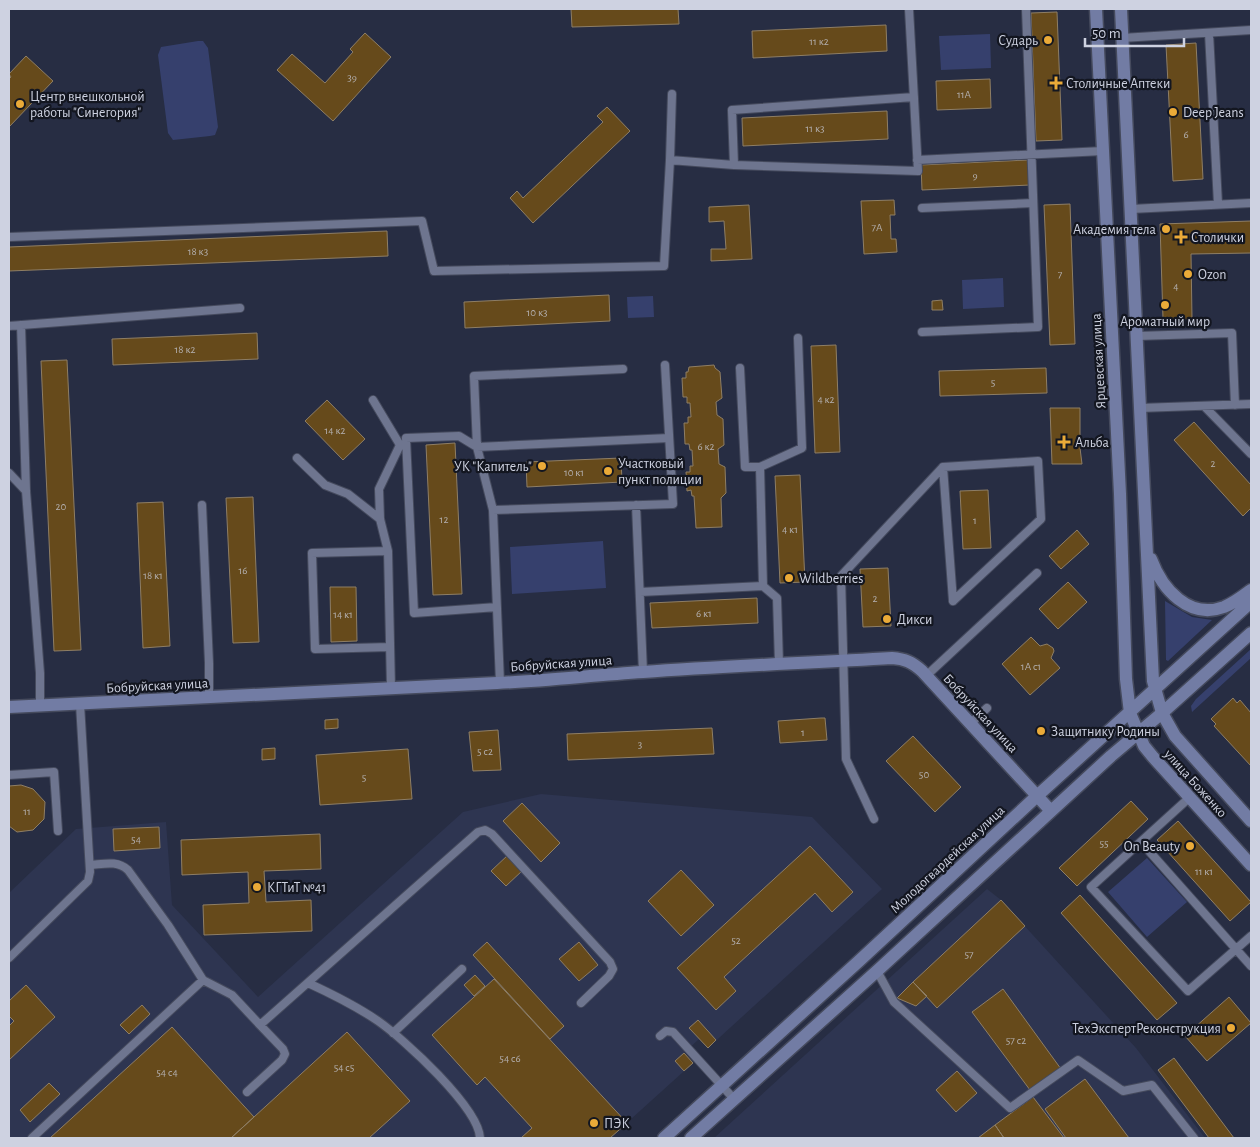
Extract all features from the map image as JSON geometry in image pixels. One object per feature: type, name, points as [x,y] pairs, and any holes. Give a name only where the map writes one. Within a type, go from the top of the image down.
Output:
[{"type":"main road","name":"Ярцевская улица","points":[[1096,9],[1120,494],[1125,663],[1130,712]]},
{"type":"main road","points":[[1121,9],[1148,551],[1151,657],[1155,690]]},
{"type":"main road","points":[[1148,551],[1154,570],[1164,587],[1179,601],[1188,606],[1212,610],[1225,606],[1251,590]]},
{"type":"main road","name":"Молодогвардейская улица","points":[[664,1138],[1251,602]]},
{"type":"main road","points":[[691,1138],[1051,811],[1251,634]]},
{"type":"main road","name":"Бобруйская улица","points":[[9,707],[391,689],[779,664],[904,659],[914,664],[926,676],[1051,811]]},
{"type":"main road","name":"улица Боженко","points":[[1155,690],[1162,713],[1175,736],[1251,821]]},
{"type":"main road","name":"улица Боженко","points":[[1130,712],[1144,746],[1152,757],[1251,866]]},
{"type":"lane","points":[[670,160],[734,165],[918,171],[909,9]]},
{"type":"lane","points":[[922,332],[1038,327],[1026,9]]},
{"type":"lane","points":[[1122,38],[1251,30]]},
{"type":"lane","points":[[1209,33],[1218,204]]},
{"type":"lane","points":[[9,237],[422,221],[434,271],[664,266],[672,94]]},
{"type":"lane","points":[[734,165],[732,110],[914,97]]},
{"type":"lane","points":[[917,160],[1103,151]]},
{"type":"lane","points":[[922,208],[1033,203]]},
{"type":"lane","points":[[1130,209],[1251,203]]},
{"type":"lane","points":[[9,326],[240,308]]},
{"type":"lane","points":[[21,325],[26,491],[40,673],[40,706]]},
{"type":"lane","points":[[1137,336],[1232,333],[1235,405]]},
{"type":"lane","points":[[740,368],[745,467],[760,467],[802,448],[798,338]]},
{"type":"lane","points":[[493,510],[673,504],[666,364]]},
{"type":"lane","points":[[500,683],[493,510],[477,447],[474,376],[623,369]]},
{"type":"lane","points":[[373,400],[400,445],[380,489],[380,519],[388,551],[391,689]]},
{"type":"lane","points":[[1140,408],[1251,404]]},
{"type":"lane","points":[[1204,406],[1251,454]]},
{"type":"lane","points":[[497,607],[414,613],[406,438],[458,436],[477,447],[669,438]]},
{"type":"lane","points":[[297,458],[325,485],[348,494],[380,519]]},
{"type":"lane","points":[[874,819],[846,759],[842,576],[942,467],[1038,461],[1041,519],[953,601],[942,467]]},
{"type":"lane","points":[[760,467],[763,586]]},
{"type":"lane","points":[[9,473],[26,491]]},
{"type":"lane","points":[[202,505],[209,697]]},
{"type":"lane","points":[[636,505],[644,672]]},
{"type":"lane","points":[[388,551],[312,553],[315,649],[390,647]]},
{"type":"lane","points":[[926,676],[1037,573]]},
{"type":"lane","points":[[640,592],[763,586],[777,598],[779,664]]},
{"type":"lane","points":[[9,958],[88,882],[90,865],[80,704]]},
{"type":"lane","points":[[970,724],[987,708]]},
{"type":"lane","points":[[9,775],[54,772],[58,831]]},
{"type":"lane","points":[[1189,798],[1092,887],[1188,992],[1251,936]]},
{"type":"lane","points":[[260,1025],[478,832],[485,830],[492,834],[610,962],[613,969],[609,976],[581,1003]]},
{"type":"lane","points":[[1141,842],[1251,966]]},
{"type":"lane","points":[[90,865],[122,864],[168,925],[203,980],[232,995],[282,1049],[285,1054],[282,1060],[247,1092]]},
{"type":"lane","points":[[393,1033],[462,969]]},
{"type":"lane","points":[[877,971],[894,1002],[1010,1108],[1078,1060],[1123,1091],[1152,1085],[1194,1138]]},
{"type":"lane","points":[[32,1138],[203,980]]},
{"type":"lane","points":[[308,983],[348,1002],[381,1023],[417,1054],[461,1102],[479,1129],[480,1138]]},
{"type":"lane","points":[[660,1036],[666,1031],[673,1032],[734,1099]]},
{"type":"shaded area","points":[[990,34],[991,68],[941,70],[939,36]]},
{"type":"shaded area","points":[[203,41],[208,48],[218,127],[215,135],[173,140],[168,133],[158,55],[161,47]]},
{"type":"shaded area","points":[[1003,278],[1004,307],[963,309],[962,280]]},
{"type":"shaded area","points":[[653,296],[654,317],[628,318],[627,297]]},
{"type":"shaded area","points":[[603,541],[606,588],[512,594],[510,547]]},
{"type":"shaded area","points":[[1165,601],[1192,617],[1212,620],[1168,661],[1166,660]]},
{"type":"shaded area","points":[[1251,649],[1251,658],[1192,712],[1191,706],[1196,699]]},
{"type":"shaded area","points":[[541,794],[812,817],[882,889],[708,1048],[699,1039],[684,1053],[693,1063],[610,1138],[9,1138],[9,893],[76,829],[166,822],[172,905],[258,997],[463,812]]},
{"type":"shaded area","points":[[1147,858],[1187,902],[1147,937],[1108,892]]},
{"type":"shaded area","points":[[987,889],[1001,900],[1136,1048],[1205,1138],[714,1138]]},
{"type":"building","points":[[571,9],[678,9],[679,24],[572,27]]},
{"type":"building","points":[[1057,12],[1062,140],[1036,141],[1031,13]]},
{"type":"building","points":[[886,25],[887,51],[753,58],[752,31]]},
{"type":"building","points":[[365,33],[391,57],[333,121],[277,70],[292,54],[325,83],[353,52],[350,49]]},
{"type":"building","points":[[1196,43],[1203,179],[1173,181],[1166,45]]},
{"type":"building","name":"Центр внешкольной работы \"Синегория\"","points":[[26,56],[53,81],[9,127],[9,79],[11,77],[9,74]]},
{"type":"building","points":[[990,79],[991,108],[937,110],[936,81]]},
{"type":"building","points":[[607,107],[630,131],[533,223],[510,198],[517,191],[523,198],[603,122],[597,116]]},
{"type":"building","points":[[887,111],[888,139],[743,146],[742,118]]},
{"type":"building","points":[[1028,160],[1030,185],[922,190],[921,165]]},
{"type":"building","points":[[894,200],[895,215],[890,215],[891,239],[896,239],[897,252],[864,254],[861,201]]},
{"type":"building","points":[[1070,204],[1075,344],[1050,345],[1044,205]]},
{"type":"building","points":[[749,205],[752,259],[711,261],[711,249],[726,249],[724,221],[709,222],[709,207]]},
{"type":"building","points":[[1251,221],[1251,253],[1191,254],[1192,319],[1163,319],[1160,224]]},
{"type":"building","points":[[387,231],[388,256],[9,271],[9,247]]},
{"type":"building","points":[[609,295],[610,321],[465,328],[464,302]]},
{"type":"building","points":[[942,300],[943,310],[932,310],[932,301]]},
{"type":"building","points":[[257,333],[258,359],[113,365],[112,339]]},
{"type":"building","points":[[836,345],[840,452],[815,453],[811,346]]},
{"type":"building","points":[[67,360],[81,650],[54,651],[41,361]]},
{"type":"building","points":[[714,365],[720,372],[722,398],[716,402],[717,415],[723,419],[724,445],[718,449],[719,464],[725,467],[726,493],[721,498],[722,527],[696,528],[694,496],[692,496],[691,490],[687,491],[686,472],[690,472],[690,466],[693,466],[692,450],[690,450],[689,444],[685,444],[684,423],[688,423],[688,417],[691,417],[690,403],[687,403],[687,397],[683,397],[682,378],[686,378],[686,372],[688,372],[689,367]]},
{"type":"building","points":[[1046,368],[1047,393],[940,396],[939,371]]},
{"type":"building","points":[[327,400],[365,439],[343,460],[305,421]]},
{"type":"building","points":[[1050,408],[1080,408],[1082,464],[1052,464]]},
{"type":"building","points":[[1194,422],[1251,485],[1251,508],[1243,516],[1174,440]]},
{"type":"building","points":[[455,443],[462,594],[433,595],[426,445]]},
{"type":"building","points":[[621,458],[622,482],[527,487],[526,462]]},
{"type":"building","points":[[800,475],[805,582],[780,583],[775,476]]},
{"type":"building","points":[[988,490],[991,548],[963,549],[960,491]]},
{"type":"building","points":[[253,497],[259,642],[233,643],[226,498]]},
{"type":"building","points":[[163,502],[170,646],[143,648],[137,503]]},
{"type":"building","points":[[1077,530],[1089,544],[1061,569],[1049,556]]},
{"type":"building","points":[[888,568],[891,626],[863,627],[860,569]]},
{"type":"building","points":[[1068,582],[1087,602],[1058,629],[1039,609]]},
{"type":"building","points":[[330,587],[356,587],[357,641],[331,642]]},
{"type":"building","points":[[757,598],[758,623],[652,628],[650,603]]},
{"type":"building","points":[[1031,637],[1040,646],[1047,644],[1053,648],[1054,651],[1051,658],[1060,668],[1030,695],[1002,664]]},
{"type":"building","points":[[1233,698],[1237,703],[1240,700],[1251,713],[1251,766],[1214,726],[1216,724],[1211,719]]},
{"type":"building","points":[[825,718],[827,740],[780,743],[778,721]]},
{"type":"building","points":[[338,719],[338,728],[325,729],[325,720]]},
{"type":"building","points":[[712,728],[714,754],[568,760],[567,734]]},
{"type":"building","points":[[498,730],[501,770],[473,771],[469,732]]},
{"type":"building","points":[[913,736],[961,787],[935,812],[886,761]]},
{"type":"building","points":[[275,748],[275,759],[262,760],[262,749]]},
{"type":"building","points":[[408,749],[412,799],[320,805],[316,755]]},
{"type":"building","points":[[21,785],[33,789],[45,802],[44,819],[33,830],[17,832],[9,826],[9,786]]},
{"type":"building","points":[[1131,801],[1148,819],[1077,886],[1059,868]]},
{"type":"building","points":[[522,803],[560,843],[541,862],[503,821]]},
{"type":"building","points":[[1178,821],[1251,902],[1230,921],[1157,840]]},
{"type":"building","points":[[159,827],[160,848],[114,851],[113,829]]},
{"type":"building","name":"КГТиТ №41","points":[[320,834],[321,869],[264,871],[266,902],[311,900],[312,931],[204,935],[203,905],[249,903],[248,872],[182,875],[181,840]]},
{"type":"building","points":[[810,846],[853,892],[832,912],[815,893],[724,977],[736,991],[716,1010],[677,968]]},
{"type":"building","points":[[509,854],[523,870],[506,886],[491,871]]},
{"type":"building","points":[[681,870],[714,905],[681,936],[648,901]]},
{"type":"building","points":[[1080,895],[1177,1003],[1157,1020],[1061,913]]},
{"type":"building","points":[[1001,900],[1025,926],[937,1008],[913,982]]},
{"type":"building","points":[[487,942],[564,1026],[550,1039],[473,955]]},
{"type":"building","points":[[579,942],[598,965],[579,981],[559,959]]},
{"type":"building","points":[[475,975],[485,986],[474,996],[464,985]]},
{"type":"building","points":[[494,979],[627,1123],[610,1138],[521,1138],[532,1128],[485,1077],[477,1085],[432,1035]]},
{"type":"building","points":[[913,982],[927,996],[916,1006],[897,998]]},
{"type":"building","points":[[26,985],[55,1017],[9,1060],[9,1026],[14,1021],[9,1016],[9,1001]]},
{"type":"building","points":[[1003,989],[1061,1069],[1030,1090],[972,1012]]},
{"type":"building","points":[[1229,997],[1251,1023],[1207,1061],[1185,1036]]},
{"type":"building","points":[[142,1005],[150,1014],[129,1034],[120,1025]]},
{"type":"building","points":[[698,1020],[716,1040],[708,1048],[689,1028]]},
{"type":"building","points":[[172,1027],[254,1117],[231,1138],[50,1138]]},
{"type":"building","points":[[347,1032],[410,1101],[369,1138],[231,1138]]},
{"type":"building","points":[[684,1053],[693,1063],[684,1071],[675,1061]]},
{"type":"building","points":[[1174,1058],[1234,1138],[1209,1138],[1158,1070]]},
{"type":"building","points":[[957,1071],[977,1093],[956,1112],[936,1090]]},
{"type":"building","points":[[1085,1079],[1129,1138],[1066,1138],[1045,1109]]},
{"type":"building","points":[[49,1083],[60,1094],[30,1122],[20,1110]]},
{"type":"building","points":[[1033,1097],[1064,1138],[1004,1138],[995,1125]]},
{"type":"building","points":[[995,1125],[1004,1138],[978,1138]]},
{"type":"place","name":"Сударь","points":[[1048,40]]},
{"type":"place","name":"Столичные Аптеки","points":[[1056,83]]},
{"type":"place","name":"Центр внешкольной работы \"Синегория\"","points":[[20,104]]},
{"type":"place","name":"Deep Jeans","points":[[1173,112]]},
{"type":"place","name":"Академия тела","points":[[1166,229]]},
{"type":"place","name":"Столички","points":[[1181,237]]},
{"type":"place","name":"Ozon","points":[[1188,274]]},
{"type":"place","name":"Ароматный мир","points":[[1165,305]]},
{"type":"place","name":"Альба","points":[[1064,442]]},
{"type":"place","name":"УК \"Капитель\"","points":[[542,466]]},
{"type":"place","name":"Участковый пункт полиции","points":[[608,471]]},
{"type":"place","name":"Wildberries","points":[[789,578]]},
{"type":"place","name":"Дикси","points":[[887,619]]},
{"type":"place","name":"Защитнику Родины","points":[[1041,731]]},
{"type":"place","name":"On Beauty","points":[[1190,846]]},
{"type":"place","name":"КГТиТ №41","points":[[257,887]]},
{"type":"place","name":"ТехЭкспертРеконструкция","points":[[1231,1028]]},
{"type":"place","name":"ПЭК","points":[[594,1123]]}]
